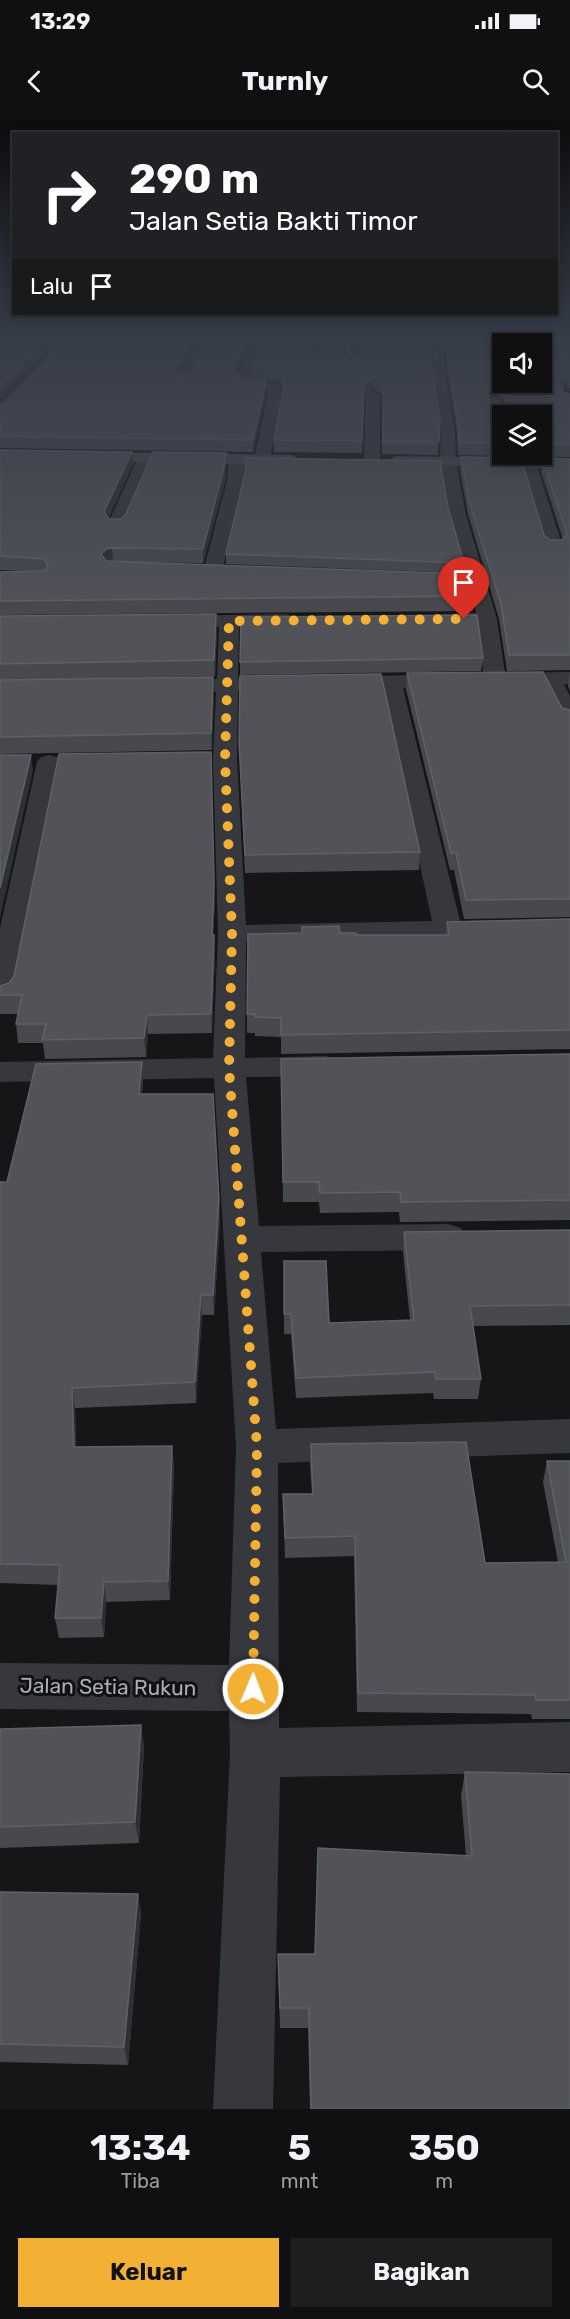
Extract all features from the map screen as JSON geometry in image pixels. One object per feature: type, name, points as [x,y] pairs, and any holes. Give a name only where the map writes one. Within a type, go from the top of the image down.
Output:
[{"type":"main road","points":[[0,456],[306,460]]},
{"type":"main road","points":[[366,461],[492,461]]},
{"type":"main road","points":[[552,463],[570,464]]},
{"type":"street","points":[[262,459],[268,430]]},
{"type":"street","points":[[366,461],[369,430]]},
{"type":"street","points":[[448,430],[448,462],[487,619],[495,680]]},
{"type":"street","points":[[116,526],[146,458]]},
{"type":"street","points":[[213,571],[235,481],[237,459]]},
{"type":"street","points":[[518,465],[554,548]]},
{"type":"street","points":[[159,570],[235,572]]},
{"type":"street","points":[[455,581],[476,581]]},
{"type":"street","points":[[417,619],[487,619]]},
{"type":"street","points":[[149,622],[299,620]]},
{"type":"street","points":[[229,621],[225,686],[213,759],[232,934],[229,1068],[257,1447],[253,1689],[255,1754],[243,2109]]},
{"type":"street","points":[[154,686],[561,678],[570,718]]},
{"type":"street","points":[[391,682],[448,930]]},
{"type":"street","points":[[0,993],[50,762]]},
{"type":"street","points":[[232,934],[570,927]]},
{"type":"street","points":[[0,1072],[358,1065]]},
{"type":"street","points":[[243,1239],[476,1236]]},
{"type":"street","points":[[257,1447],[570,1436]]},
{"type":"street","name":"Jalan Setia Rukun","points":[[0,1686],[253,1689]]},
{"type":"street","points":[[255,1754],[570,1747]]},
{"type":"building","points":[[0,430],[255,430],[253,440],[0,436]]},
{"type":"building","points":[[276,430],[362,430],[362,441],[274,440]]},
{"type":"building","points":[[383,430],[440,430],[439,442],[383,442]]},
{"type":"building","points":[[458,430],[492,430],[492,443],[459,443]]},
{"type":"building","points":[[552,430],[570,430],[570,444],[552,444]]},
{"type":"building","points":[[0,450],[132,452],[104,512],[109,519],[121,519],[126,514],[153,452],[226,453],[203,549],[112,548],[106,549],[101,554],[106,561],[468,574],[474,596],[0,601],[0,572],[44,571],[48,566],[44,559],[0,556]]},
{"type":"building","points":[[461,457],[492,458],[492,465],[523,465],[544,535],[550,540],[562,540],[567,534],[544,465],[552,465],[552,458],[570,459],[570,655],[509,655],[501,604],[469,501]]},
{"type":"building","points":[[246,458],[440,461],[448,507],[464,563],[226,554],[245,473]]},
{"type":"building","points":[[216,614],[214,660],[0,664],[0,616]]},
{"type":"building","points":[[477,615],[483,658],[240,662],[241,617]]},
{"type":"building","points":[[543,672],[562,708],[570,710],[570,899],[466,900],[456,853],[451,853],[407,673]]},
{"type":"building","points":[[381,674],[420,852],[245,855],[239,742],[240,676]]},
{"type":"building","points":[[213,677],[211,733],[0,737],[0,680]]},
{"type":"building","points":[[211,752],[214,883],[212,935],[214,935],[211,1014],[147,1015],[144,1038],[42,1040],[46,1024],[16,1024],[22,995],[0,995],[0,986],[9,983],[14,976],[59,754]]},
{"type":"building","points":[[0,755],[31,755],[0,888]]},
{"type":"building","points":[[570,919],[570,1030],[281,1035],[281,1018],[255,1017],[255,1014],[247,1014],[248,934],[302,933],[302,927],[339,926],[340,933],[356,933],[356,935],[449,935],[447,922]]},
{"type":"building","points":[[570,1054],[570,1200],[401,1202],[400,1192],[320,1193],[319,1182],[283,1182],[281,1059]]},
{"type":"building","points":[[142,1062],[139,1094],[213,1094],[219,1199],[213,1295],[201,1295],[195,1382],[72,1388],[74,1447],[172,1446],[168,1581],[104,1582],[101,1618],[55,1618],[60,1565],[0,1564],[0,1182],[7,1182],[36,1064]]},
{"type":"building","points":[[570,1230],[570,1305],[470,1306],[481,1379],[436,1379],[435,1372],[296,1378],[291,1314],[284,1314],[284,1261],[326,1261],[329,1323],[414,1320],[404,1232]]},
{"type":"building","points":[[466,1442],[485,1563],[566,1562],[547,1461],[570,1461],[570,1700],[536,1700],[535,1695],[358,1693],[355,1536],[285,1538],[283,1494],[313,1494],[311,1444]]},
{"type":"building","points":[[141,1725],[135,1822],[0,1827],[0,1729]]},
{"type":"building","points":[[465,1772],[570,1774],[570,2109],[311,2109],[309,2008],[280,2008],[278,1954],[315,1954],[318,1848],[472,1856]]},
{"type":"building","points":[[0,1892],[138,1894],[124,2047],[0,2044]]},
{"type":"route","points":[[253,1689],[257,1447],[229,1068],[232,934],[225,759],[225,686],[229,621],[464,619]]}]
